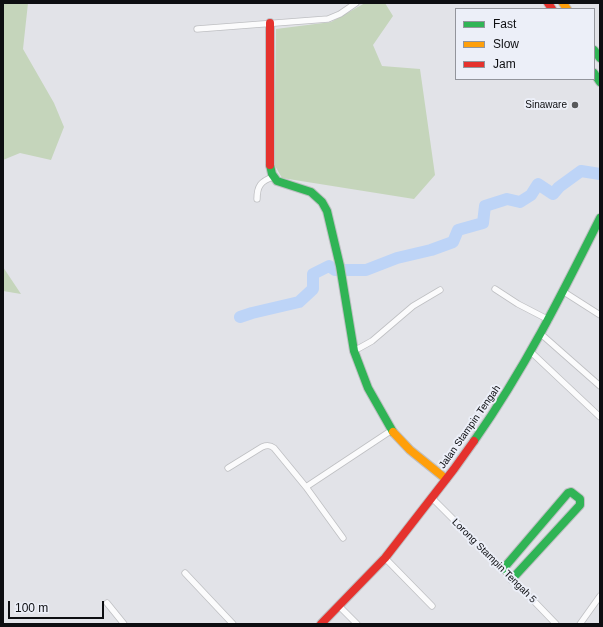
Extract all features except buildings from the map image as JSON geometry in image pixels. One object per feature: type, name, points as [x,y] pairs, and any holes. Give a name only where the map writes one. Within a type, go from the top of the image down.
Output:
[{"type":"main road","points":[[270,23],[270,162],[272,177],[277,181],[311,192],[322,202],[327,210],[340,266],[354,351],[368,388],[392,430],[410,450],[446,479]]},
{"type":"main road","name":"Jalan Stampin Tengah","points":[[321,624],[385,558],[432,498],[495,411],[549,320],[600,218]]},
{"type":"main road","points":[[504,569],[568,493],[571,492],[580,499],[580,505],[512,579]]},
{"type":"street","points":[[197,29],[328,19],[340,14],[356,3]]},
{"type":"street","points":[[258,199],[258,187],[262,182],[272,177]]},
{"type":"street","points":[[354,351],[372,341],[413,306],[440,290]]},
{"type":"street","points":[[495,290],[549,320]]},
{"type":"street","points":[[564,292],[600,315]]},
{"type":"street","points":[[541,334],[600,386]]},
{"type":"street","points":[[531,352],[600,417]]},
{"type":"street","points":[[306,487],[392,430]]},
{"type":"street","points":[[228,468],[262,447],[268,445],[274,448],[306,487],[343,538]]},
{"type":"street","name":"Lorong Stampin Tengah 5","points":[[432,498],[504,569],[556,624]]},
{"type":"street","points":[[385,558],[432,606]]},
{"type":"street","points":[[185,573],[233,624]]},
{"type":"street","points":[[580,624],[600,596]]},
{"type":"street","points":[[107,603],[124,624]]},
{"type":"street","points":[[339,606],[357,624]]},
{"type":"green space","points":[[3,3],[28,3],[23,49],[54,103],[64,127],[51,160],[20,153],[3,160]]},
{"type":"green space","points":[[365,3],[385,3],[393,16],[373,45],[382,66],[420,69],[435,175],[414,199],[282,178],[274,164],[276,29],[331,22]]},
{"type":"green space","points":[[3,267],[21,294],[3,291]]},
{"type":"waterway","points":[[240,317],[299,302],[313,289],[313,274],[329,266],[335,270],[366,270],[397,258],[431,250],[453,242],[458,230],[483,223],[485,206],[507,199],[520,202],[531,195],[538,184],[553,194],[559,187],[581,171],[600,174]]},
{"type":"traffic: fast","points":[[595,51],[600,58]]},
{"type":"traffic: fast","points":[[595,74],[600,82]]},
{"type":"traffic: fast","points":[[270,165],[272,174],[277,181],[311,192],[322,202],[327,211],[340,266],[354,351],[368,388],[393,432]]},
{"type":"traffic: fast","points":[[474,441],[526,360],[600,218]]},
{"type":"traffic: fast","points":[[503,569],[568,493],[571,492],[580,499],[580,505],[512,579]]},
{"type":"traffic: slow","points":[[563,3],[566,8]]},
{"type":"traffic: slow","points":[[393,432],[410,450],[446,479]]},
{"type":"traffic: jam","points":[[548,3],[551,8]]},
{"type":"traffic: jam","points":[[270,23],[270,165]]},
{"type":"traffic: jam","points":[[321,624],[385,558],[474,441]]},
{"type":"place","name":"Sinaware","points":[[575,105]]}]
